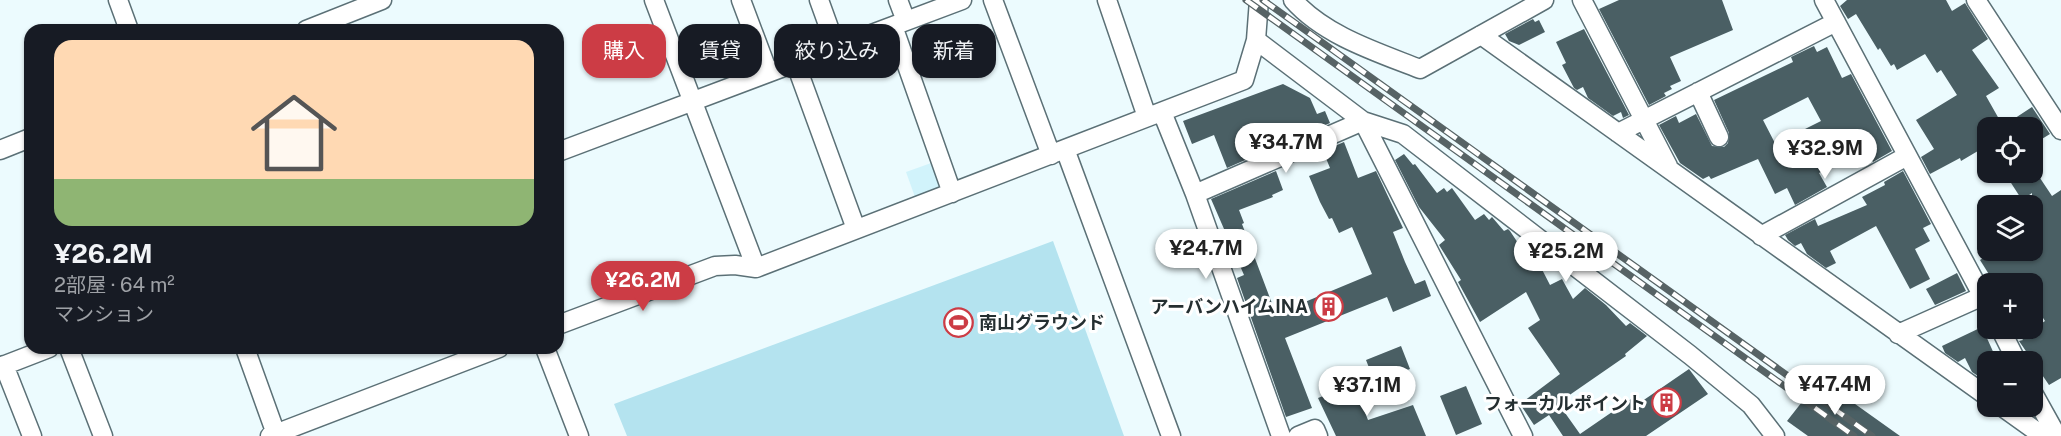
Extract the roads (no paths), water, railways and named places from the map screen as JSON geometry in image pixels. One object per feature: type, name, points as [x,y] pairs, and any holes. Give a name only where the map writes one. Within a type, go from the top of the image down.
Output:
[{"type":"street","points":[[118,0],[127,24]]},
{"type":"street","points":[[321,24],[382,0]]},
{"type":"street","points":[[654,0],[756,268]]},
{"type":"street","points":[[741,0],[768,72]]},
{"type":"street","points":[[819,0],[828,24]]},
{"type":"street","points":[[898,0],[899,24],[962,0]]},
{"type":"street","points":[[993,0],[1058,152],[1171,436]]},
{"type":"street","points":[[1107,0],[1155,115],[1195,194],[1281,436]]},
{"type":"street","points":[[564,324],[715,266],[735,265],[756,268],[1244,80],[1256,40],[1259,0]]},
{"type":"street","points":[[1293,0],[1303,10],[1350,41],[1420,69],[1544,0]]},
{"type":"street","points":[[1582,0],[1670,171]]},
{"type":"street","points":[[1824,0],[1977,286]]},
{"type":"street","points":[[1976,0],[2061,130]]},
{"type":"street","points":[[1618,133],[1836,22]]},
{"type":"street","points":[[900,27],[952,193]]},
{"type":"street","points":[[1481,35],[1977,389]]},
{"type":"street","points":[[1256,40],[1363,121],[1403,134],[1690,355],[1751,405],[1775,436]]},
{"type":"street","points":[[564,150],[774,70]]},
{"type":"street","points":[[801,78],[856,229]]},
{"type":"street","points":[[1698,92],[1719,137]]},
{"type":"street","points":[[1195,194],[1363,121]]},
{"type":"street","points":[[1363,121],[1523,436]]},
{"type":"street","points":[[0,150],[24,140]]},
{"type":"street","points":[[1761,236],[1907,156]]},
{"type":"street","points":[[1898,334],[1977,304]]},
{"type":"street","points":[[32,436],[2,366],[33,354]]},
{"type":"street","points":[[71,354],[103,436]]},
{"type":"street","points":[[247,354],[273,435],[483,354]]},
{"type":"street","points":[[547,354],[579,436]]},
{"type":"street","points":[[2043,412],[2056,436]]},
{"type":"street","points":[[2016,417],[2043,436]]},
{"type":"street","points":[[1298,436],[1315,429],[1318,436]]},
{"type":"railway","points":[[1246,0],[1854,436]]},
{"type":"railway","points":[[1263,0],[1872,436]]},
{"type":"place","name":"アーバンハイムINA","points":[[1329,306]]},
{"type":"place","name":"南山グラウンド","points":[[958,322]]},
{"type":"place","name":"フォーカルポイント","points":[[1667,403]]}]
